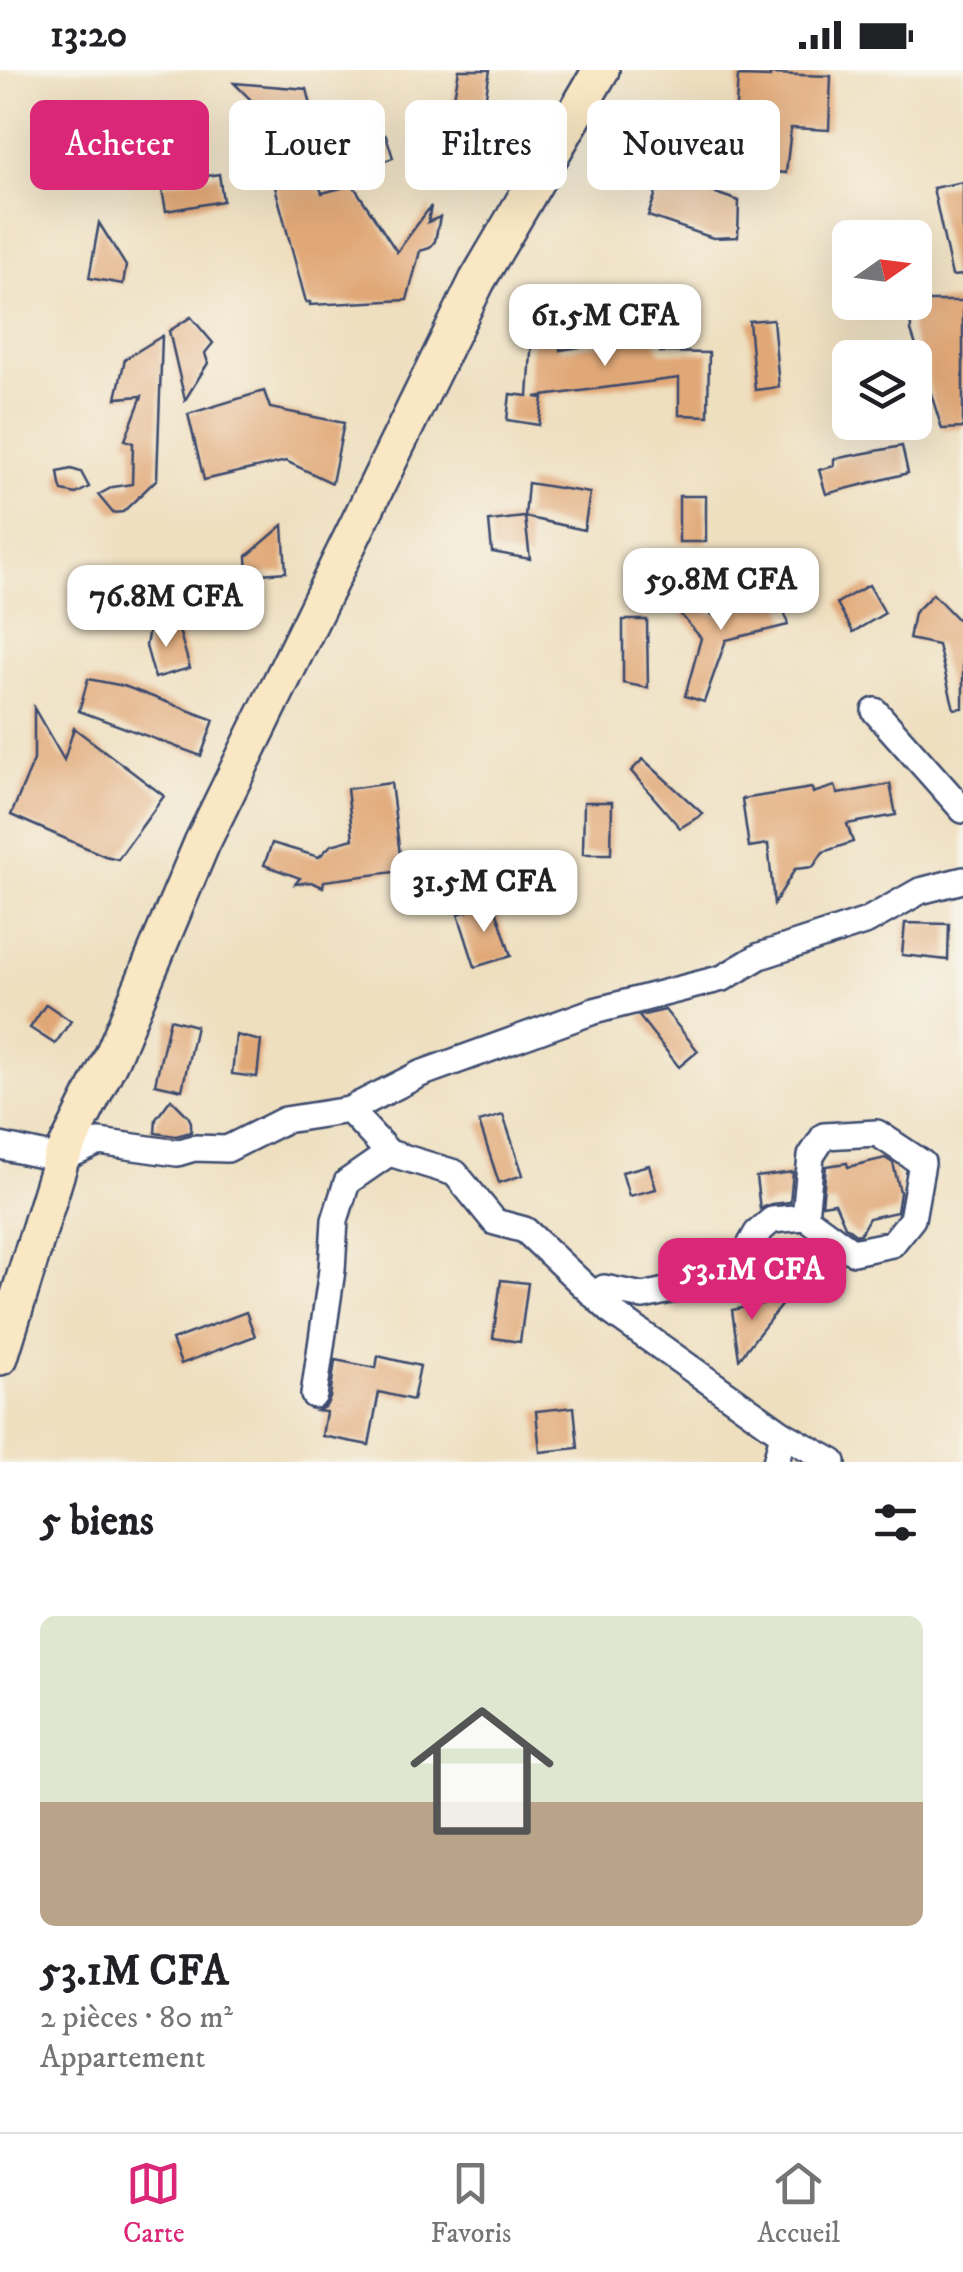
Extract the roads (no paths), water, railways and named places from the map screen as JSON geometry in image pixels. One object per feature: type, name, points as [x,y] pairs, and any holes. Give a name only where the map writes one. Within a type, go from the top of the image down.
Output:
[{"type":"main road","points":[[0,1357],[62,1159],[112,1057],[202,844],[477,281],[601,70]]},
{"type":"street","points":[[875,711],[963,810]]},
{"type":"street","points":[[0,1146],[62,1159],[99,1142],[176,1153],[194,1148],[227,1149],[285,1120],[349,1110],[420,1074],[594,1011],[723,978],[760,956],[867,921],[920,892],[963,880]]},
{"type":"street","points":[[349,1110],[390,1153],[455,1173],[495,1222],[524,1230],[613,1313],[783,1434],[833,1462]]},
{"type":"street","points":[[594,1295],[604,1288],[643,1296],[702,1284],[738,1265],[756,1232],[772,1220],[805,1217],[853,1252],[892,1244],[912,1219],[922,1163],[877,1133],[824,1136],[812,1156],[805,1217]]},
{"type":"street","points":[[314,1395],[335,1220],[347,1182],[390,1153]]},
{"type":"street","points":[[776,1462],[783,1434]]}]
